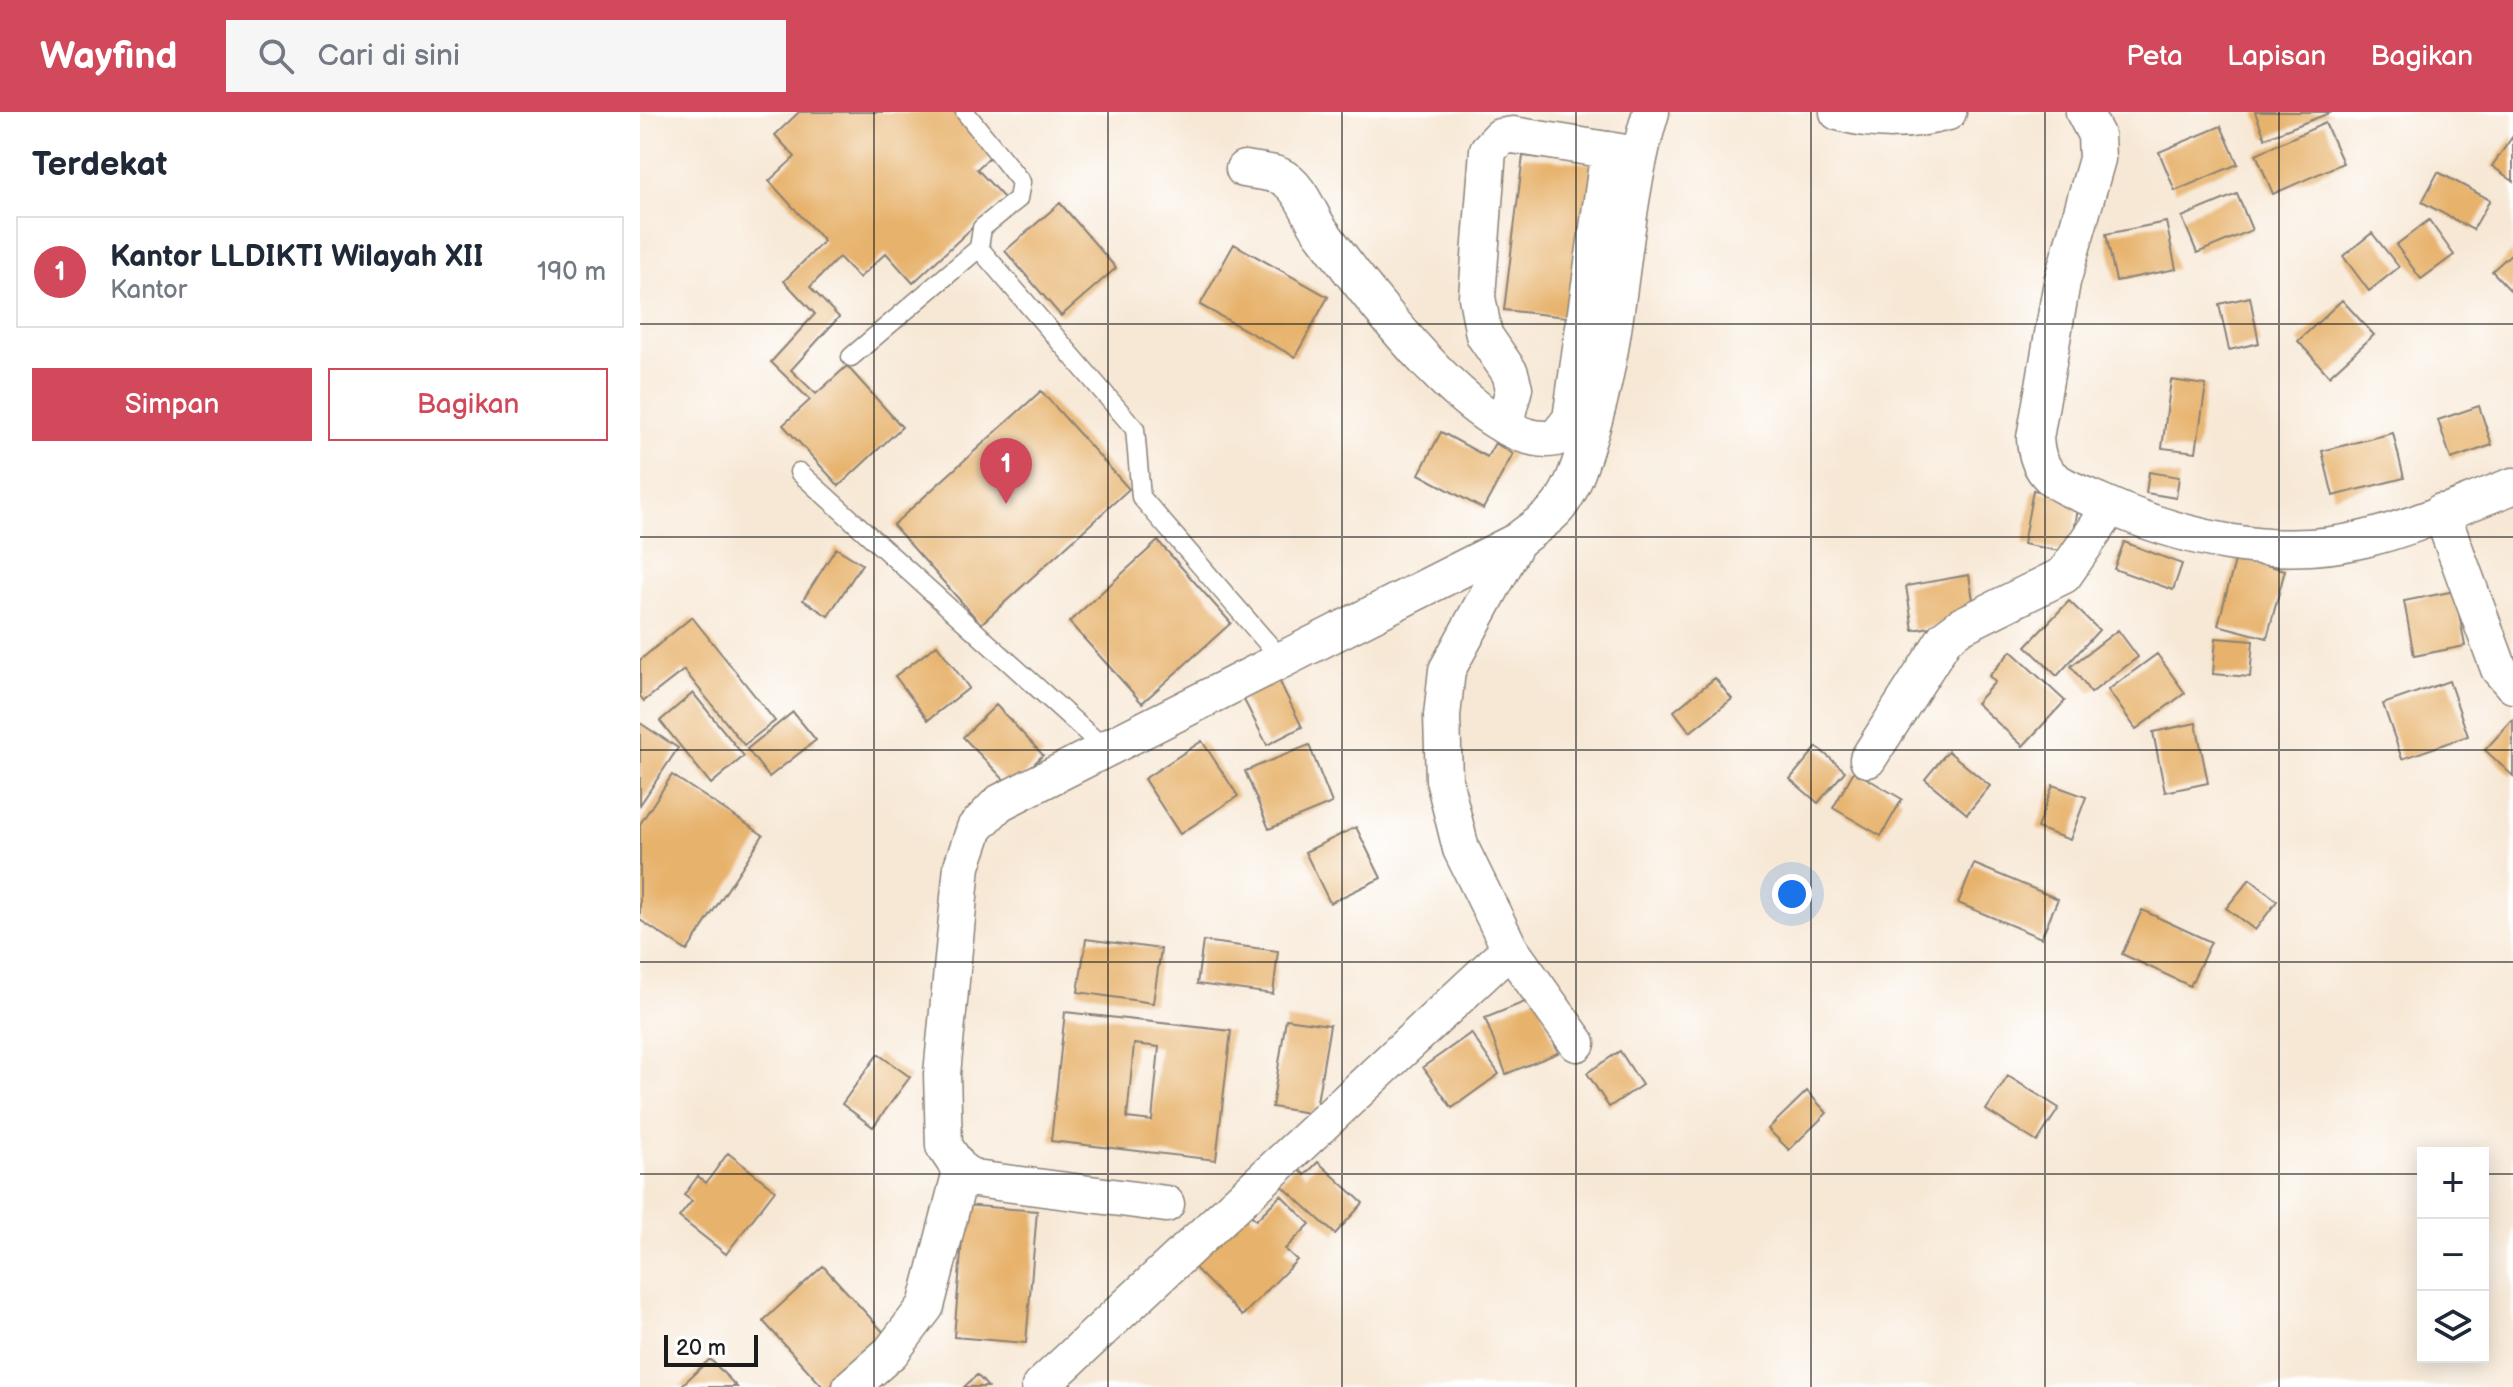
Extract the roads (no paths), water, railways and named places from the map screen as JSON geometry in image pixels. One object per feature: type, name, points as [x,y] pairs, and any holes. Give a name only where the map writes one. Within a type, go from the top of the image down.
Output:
[{"type":"street","points":[[1244,169],[1282,177],[1297,192],[1356,278],[1430,367],[1504,426],[1531,438],[1548,440],[1556,438],[1571,419],[1623,152],[1651,112]]},
{"type":"street","points":[[1838,112],[1862,119],[1912,122],[1948,112]]},
{"type":"street","points":[[2084,112],[2096,135],[2097,159],[2062,282],[2038,411],[2035,447],[2043,470],[2055,482],[2145,521],[2233,543],[2279,548],[2322,547],[2364,539],[2513,486]]},
{"type":"street","points":[[1504,426],[1514,388],[1510,373],[1484,335],[1477,297],[1488,150],[1500,137],[1513,135],[1623,152]]},
{"type":"street","points":[[1166,1204],[975,1179],[961,1171],[944,1146],[942,1074],[966,848],[985,814],[999,803],[1517,541],[1559,507],[1576,475],[1598,409],[1612,351],[1630,192],[1623,152]]},
{"type":"street","points":[[1868,759],[1945,638],[1961,626],[2064,575],[2111,507]]},
{"type":"street","points":[[2441,512],[2499,669],[2513,685]]},
{"type":"street","points":[[1517,541],[1447,670],[1442,716],[1444,780],[1461,849],[1510,949],[1577,1043]]},
{"type":"street","points":[[1040,1387],[1510,949]]},
{"type":"street","points":[[851,1387],[891,1352],[926,1306],[961,1171]]},
{"type":"lane","points":[[851,357],[979,248],[982,228],[1018,199],[1021,182],[965,112]]},
{"type":"lane","points":[[979,248],[1135,429],[1141,497],[1283,661]]},
{"type":"lane","points":[[799,472],[1104,748]]},
{"type":"place","name":"Kantor LLDIKTI Wilayah XII","points":[[1006,504]]}]
